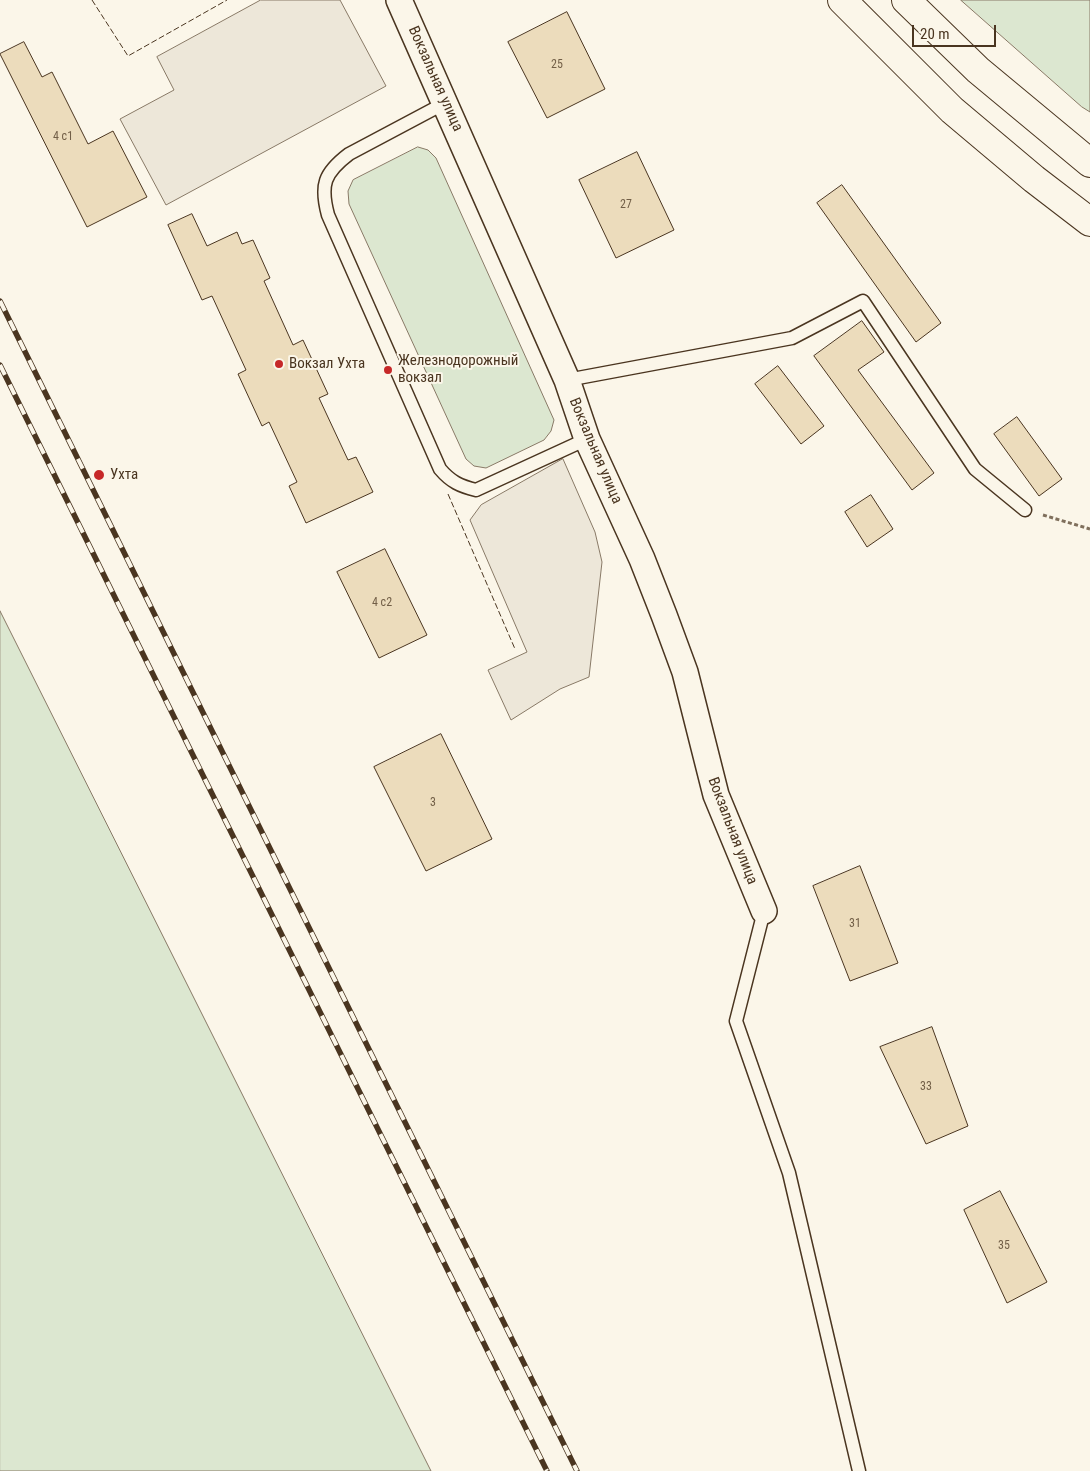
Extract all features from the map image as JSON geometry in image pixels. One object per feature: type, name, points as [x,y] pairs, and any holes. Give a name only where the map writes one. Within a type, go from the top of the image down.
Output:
[{"type":"street","name":"Вокзальная улица","points":[[399,0],[567,380],[587,439],[642,559],[685,672],[716,795],[764,911]]},
{"type":"street","points":[[842,0],[952,110],[1034,179],[1090,222]]},
{"type":"street","points":[[906,0],[978,70],[1090,163]]},
{"type":"lane","points":[[446,103],[349,154],[338,163],[324,184],[324,200],[328,215],[440,469],[450,480],[460,486],[476,490],[587,439]]},
{"type":"lane","points":[[567,380],[792,338],[864,301],[975,469],[1025,510]]},
{"type":"lane","points":[[764,911],[736,1020],[789,1173],[859,1471]]},
{"type":"path","points":[[1025,510],[1090,529]]},
{"type":"green space","points":[[961,0],[1090,0],[1090,112],[1082,107]]},
{"type":"green space","points":[[418,147],[428,150],[436,158],[554,420],[551,431],[544,440],[486,468],[474,466],[466,459],[349,204],[348,191],[353,180]]},
{"type":"green space","points":[[0,611],[431,1471],[0,1471]]},
{"type":"shaded area","points":[[261,0],[340,0],[386,86],[166,205],[120,119],[174,90],[157,57]]},
{"type":"shaded area","points":[[563,459],[595,532],[602,562],[589,677],[560,689],[511,720],[488,670],[527,652],[470,520],[481,505]]},
{"type":"building","points":[[567,12],[605,89],[547,118],[508,42]]},
{"type":"building","points":[[24,42],[42,77],[52,72],[88,144],[113,131],[147,197],[87,227],[0,54]]},
{"type":"building","points":[[637,152],[674,230],[616,258],[579,180]]},
{"type":"building","points":[[842,185],[941,323],[916,342],[817,203]]},
{"type":"building","name":"Вокзал Ухта","points":[[192,214],[207,246],[237,232],[242,244],[253,240],[270,278],[264,281],[293,345],[303,340],[328,394],[319,398],[348,460],[356,457],[373,492],[306,523],[289,486],[297,482],[269,422],[262,426],[238,374],[246,370],[212,296],[202,300],[168,225]]},
{"type":"building","points":[[862,321],[884,352],[858,370],[934,473],[912,490],[814,356]]},
{"type":"building","points":[[778,366],[824,426],[801,444],[755,384]]},
{"type":"building","points":[[1017,417],[1062,479],[1039,496],[994,434]]},
{"type":"building","points":[[871,495],[893,529],[867,547],[845,512]]},
{"type":"building","points":[[385,549],[427,635],[379,658],[337,572]]},
{"type":"building","points":[[441,734],[492,839],[426,871],[374,767]]},
{"type":"building","points":[[860,866],[898,963],[850,981],[813,886]]},
{"type":"building","points":[[932,1027],[968,1126],[926,1144],[880,1047]]},
{"type":"building","points":[[1000,1191],[1047,1282],[1007,1303],[964,1210]]},
{"type":"railway","points":[[0,301],[577,1471]]},
{"type":"railway","points":[[0,365],[547,1471]]},
{"type":"fence","points":[[92,0],[128,56],[227,0]]},
{"type":"fence","points":[[448,494],[515,649]]},
{"type":"place","name":"Вокзал Ухта","points":[[279,364]]},
{"type":"place","name":"Железнодорожный вокзал","points":[[388,370]]},
{"type":"place","name":"Ухта","points":[[99,475]]}]
